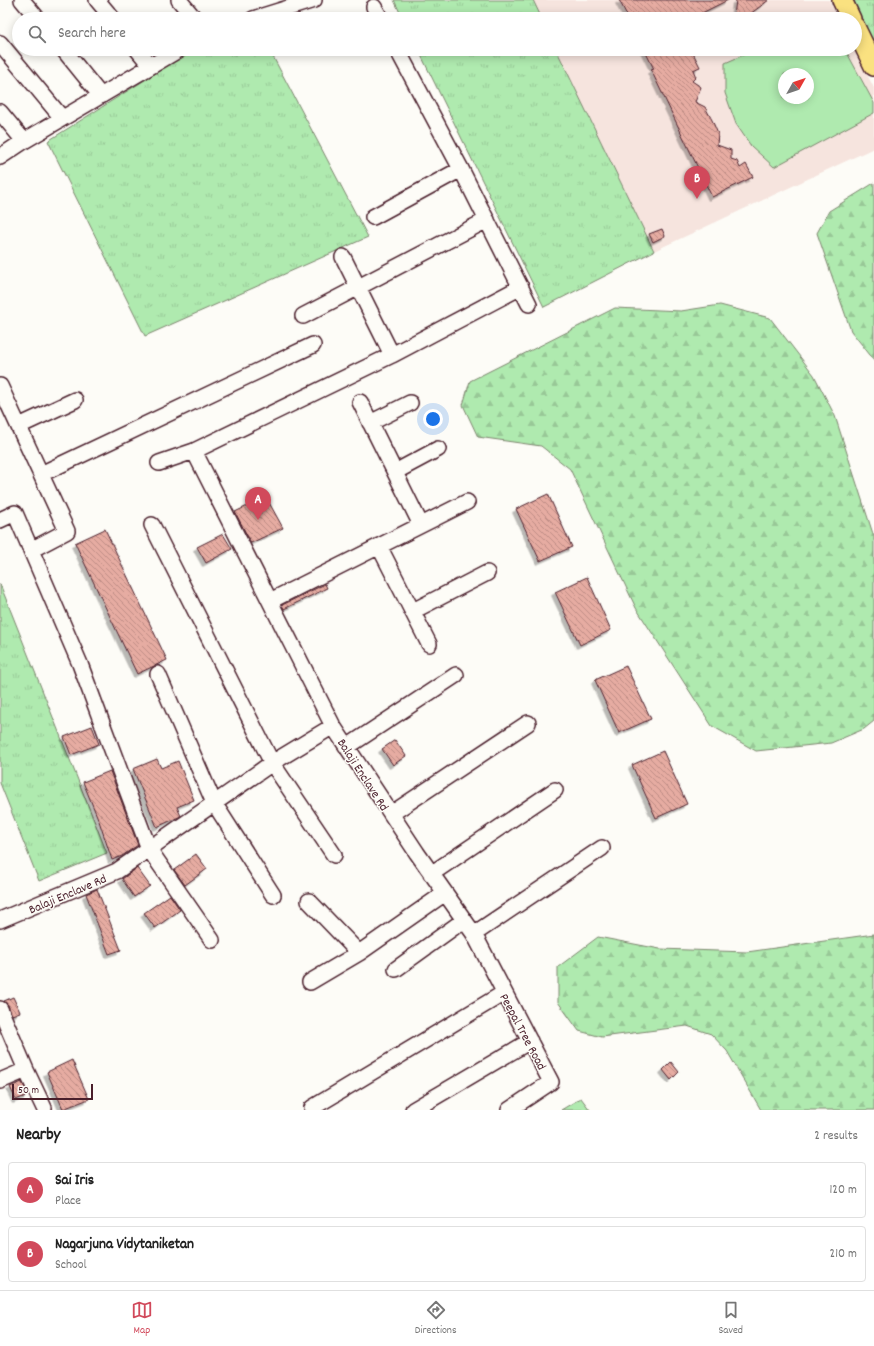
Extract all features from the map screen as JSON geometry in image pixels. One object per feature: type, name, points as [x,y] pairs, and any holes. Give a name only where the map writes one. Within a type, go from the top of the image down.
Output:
[{"type":"main road","points":[[842,0],[848,12]]},
{"type":"main road","points":[[862,41],[874,66]]},
{"type":"street","points":[[22,0],[32,12]]},
{"type":"street","points":[[97,0],[107,12]]},
{"type":"street","points":[[180,0],[189,12]]},
{"type":"street","points":[[265,12],[277,5],[314,0]]},
{"type":"street","points":[[0,43],[62,118]]},
{"type":"street","points":[[68,56],[101,96]]},
{"type":"street","points":[[143,56],[151,66]]},
{"type":"street","points":[[0,156],[168,56]]},
{"type":"street","points":[[401,56],[461,169],[522,287],[529,304]]},
{"type":"street","points":[[0,112],[24,141]]},
{"type":"street","points":[[373,217],[461,169]]},
{"type":"street","points":[[303,316],[487,220]]},
{"type":"street","points":[[343,257],[392,355]]},
{"type":"street","points":[[159,463],[194,451],[392,355],[522,287]]},
{"type":"street","points":[[41,474],[313,344]]},
{"type":"street","points":[[0,386],[67,531],[31,550]]},
{"type":"street","points":[[19,426],[75,400]]},
{"type":"street","points":[[360,402],[421,525]]},
{"type":"street","points":[[370,423],[410,403]]},
{"type":"street","points":[[395,472],[438,449]]},
{"type":"street","points":[[194,451],[333,726]]},
{"type":"street","points":[[270,601],[467,502]]},
{"type":"street","points":[[0,520],[15,513],[80,664],[149,849],[212,940]]},
{"type":"street","points":[[152,525],[272,763],[334,855]]},
{"type":"street","points":[[379,546],[429,644]]},
{"type":"street","points":[[412,611],[487,573]]},
{"type":"street","points":[[158,674],[214,803],[273,895]]},
{"type":"street","points":[[347,747],[456,675]]},
{"type":"street","points":[[391,814],[528,722]]},
{"type":"street","name":"Balaji Enclave Rd","points":[[0,920],[118,871],[272,763],[333,726],[431,874],[474,934]]},
{"type":"street","points":[[431,874],[555,790]]},
{"type":"street","points":[[474,934],[602,848]]},
{"type":"street","points":[[310,982],[359,953],[445,893]]},
{"type":"street","points":[[309,901],[359,953]]},
{"type":"street","points":[[396,969],[464,920]]},
{"type":"street","name":"Peepal Tree Road","points":[[474,934],[551,1082],[509,1110]]},
{"type":"street","points":[[312,1108],[504,993]]},
{"type":"street","points":[[0,1009],[44,1108]]},
{"type":"street","points":[[412,1110],[530,1041]]},
{"type":"street","points":[[0,1082],[26,1070]]},
{"type":"shaded area","points":[[533,0],[829,0],[835,12],[539,12]]},
{"type":"shaded area","points":[[559,56],[858,56],[874,88],[874,148],[654,251]]},
{"type":"green space","points":[[394,0],[533,0],[539,12],[400,12]]},
{"type":"green space","points":[[847,0],[874,0],[874,51],[862,28],[862,12],[853,12]]},
{"type":"green space","points":[[183,56],[273,56],[368,237],[145,336],[48,141]]},
{"type":"green space","points":[[421,56],[559,56],[654,251],[544,307]]},
{"type":"green space","points":[[741,56],[849,56],[874,103],[874,113],[774,167],[751,146],[736,124],[725,93],[725,63]]},
{"type":"green space","points":[[874,183],[874,360],[851,331],[817,233],[829,211]]},
{"type":"green space","points":[[720,305],[770,318],[814,375],[835,416],[874,537],[874,721],[864,729],[831,743],[756,751],[712,726],[636,608],[570,469],[541,446],[478,437],[463,405],[470,381],[615,308],[681,311]]},
{"type":"green space","points":[[0,584],[107,853],[39,881],[0,783]]},
{"type":"green space","points":[[874,934],[874,1110],[761,1110],[727,1051],[711,1034],[687,1026],[602,1037],[579,1031],[558,1002],[558,967],[598,937],[660,949],[747,952]]},
{"type":"green space","points":[[581,1098],[590,1110],[561,1110]]},
{"type":"building","points":[[619,0],[728,0],[704,12],[625,12]]},
{"type":"building","points":[[736,0],[769,0],[753,12],[734,12]]},
{"type":"building","points":[[648,56],[694,56],[700,67],[693,70],[696,77],[692,81],[701,87],[695,102],[705,107],[712,120],[718,134],[717,145],[731,150],[731,159],[737,161],[740,168],[746,164],[753,177],[712,197],[651,70],[654,69]]},
{"type":"building","points":[[662,229],[665,236],[653,242],[649,234]]},
{"type":"building","points":[[548,494],[572,547],[540,561],[516,509]]},
{"type":"building","points":[[266,497],[283,528],[251,543],[235,512]]},
{"type":"building","points":[[105,529],[167,660],[137,674],[75,543]]},
{"type":"building","points":[[223,534],[232,549],[206,563],[197,547]]},
{"type":"building","points":[[587,577],[611,630],[580,645],[555,592]]},
{"type":"building","points":[[325,584],[327,588],[284,609],[282,605]]},
{"type":"building","points":[[626,666],[651,719],[619,733],[595,680]]},
{"type":"building","points":[[92,726],[99,744],[71,755],[64,737]]},
{"type":"building","points":[[395,740],[406,756],[393,765],[382,749]]},
{"type":"building","points":[[663,751],[687,804],[656,818],[632,765]]},
{"type":"building","points":[[157,759],[161,768],[178,761],[194,800],[177,807],[181,816],[157,827],[133,769]]},
{"type":"building","points":[[110,771],[138,845],[122,856],[112,860],[99,821],[83,782]]},
{"type":"building","points":[[196,854],[207,869],[185,885],[174,870]]},
{"type":"building","points":[[137,868],[150,886],[134,897],[122,879]]},
{"type":"building","points":[[97,889],[121,950],[109,954],[86,894]]},
{"type":"building","points":[[170,895],[180,910],[155,928],[144,913]]},
{"type":"building","points":[[13,997],[20,1012],[12,1015],[8,1005],[4,1001]]},
{"type":"building","points":[[72,1060],[89,1099],[63,1109],[47,1072]]},
{"type":"building","points":[[671,1062],[679,1072],[671,1080],[663,1070]]},
{"type":"building","points":[[22,1082],[28,1095],[16,1100],[10,1087]]},
{"type":"place","name":"Nagarjuna Vidytaniketan","points":[[697,199]]},
{"type":"place","name":"Sai Iris","points":[[258,520]]}]
